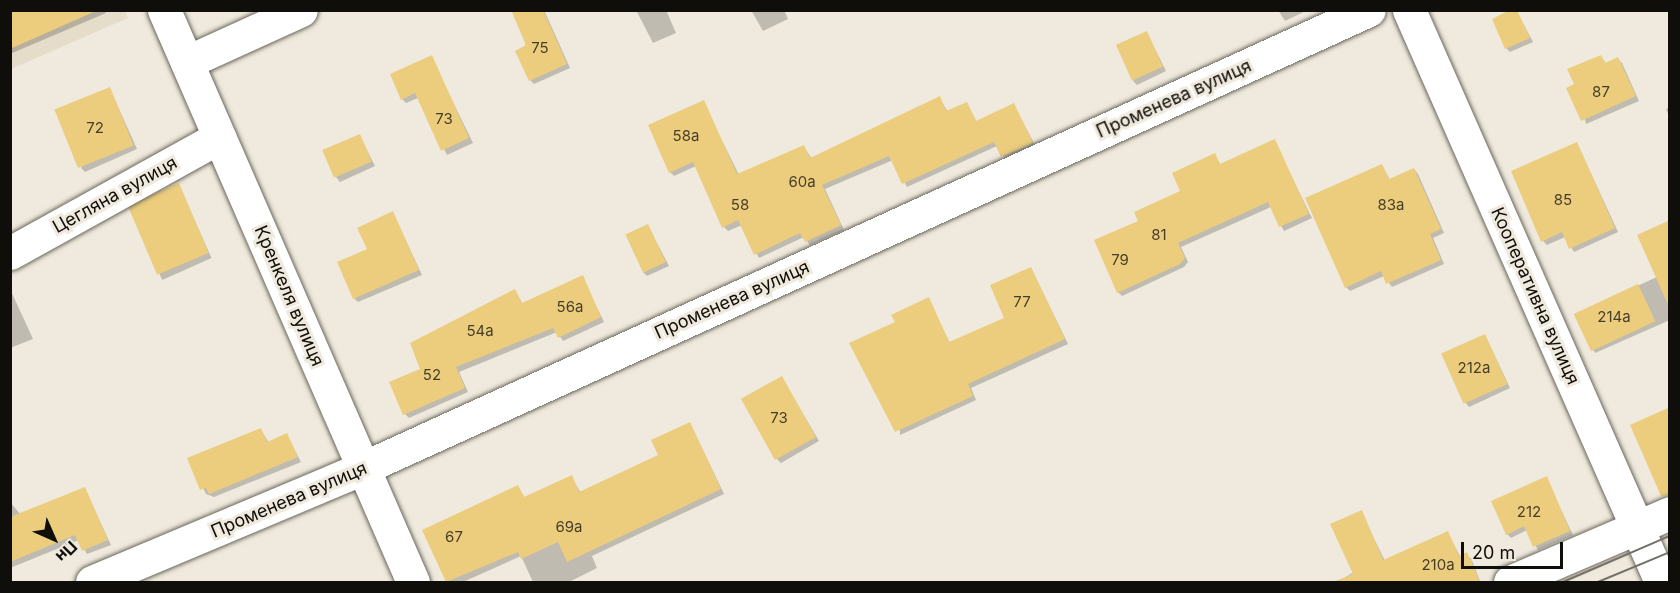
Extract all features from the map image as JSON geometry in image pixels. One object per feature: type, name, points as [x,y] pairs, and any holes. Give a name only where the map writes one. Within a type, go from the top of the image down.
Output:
[{"type":"street","name":"Кренкеля вулиця","points":[[164,10],[413,582]]},
{"type":"street","points":[[187,62],[301,10]]},
{"type":"street","name":"Променева вулиця","points":[[92,582],[363,468],[1369,10]]},
{"type":"street","name":"Кооперативна вулиця","points":[[1409,10],[1660,582]]},
{"type":"street","name":"Цегляна вулиця","points":[[10,253],[219,137]]},
{"type":"street","points":[[1510,582],[1670,513]]},
{"type":"shaded area","points":[[11,11],[125,11],[128,18],[11,69]]},
{"type":"building","points":[[10,10],[98,10],[10,49]]},
{"type":"building","points":[[511,10],[543,10],[567,64],[529,81],[515,51],[526,45]]},
{"type":"building","points":[[1510,10],[1517,10],[1530,38],[1505,49],[1492,19]]},
{"type":"building","points":[[1147,31],[1163,67],[1132,80],[1116,45]]},
{"type":"building","points":[[432,55],[469,138],[441,151],[415,93],[401,100],[390,74]]},
{"type":"building","points":[[1601,55],[1605,63],[1618,57],[1636,96],[1581,121],[1566,88],[1574,84],[1567,69]]},
{"type":"building","points":[[110,87],[134,145],[78,168],[54,109]]},
{"type":"building","points":[[940,96],[946,111],[967,102],[976,121],[1014,103],[1033,143],[1001,157],[994,142],[902,184],[889,156],[822,185],[841,225],[805,242],[800,233],[754,255],[738,220],[722,228],[693,162],[669,173],[648,125],[704,100],[737,174],[804,145],[810,158]]},
{"type":"building","points":[[360,134],[372,162],[334,178],[322,150]]},
{"type":"building","points":[[1275,139],[1309,214],[1279,227],[1268,202],[1178,243],[1185,258],[1180,264],[1117,293],[1094,240],[1138,221],[1134,212],[1180,191],[1172,173],[1215,153],[1220,164]]},
{"type":"building","points":[[1577,142],[1615,228],[1569,249],[1562,232],[1541,242],[1511,171]]},
{"type":"building","points":[[1382,164],[1389,179],[1414,168],[1441,229],[1430,234],[1441,260],[1386,284],[1381,271],[1345,288],[1305,198]]},
{"type":"building","points":[[179,183],[209,253],[157,275],[127,205]]},
{"type":"building","points":[[393,211],[419,270],[353,299],[337,262],[367,249],[357,228]]},
{"type":"building","points":[[1670,220],[1670,309],[1637,235]]},
{"type":"building","points":[[648,224],[666,262],[643,273],[625,235]]},
{"type":"building","points":[[1031,267],[1065,339],[968,384],[973,396],[895,432],[849,343],[895,322],[891,315],[929,297],[949,342],[1004,318],[990,285]]},
{"type":"building","points":[[583,275],[601,317],[558,338],[553,328],[456,367],[465,388],[403,415],[389,382],[420,369],[410,343],[515,289],[522,303]]},
{"type":"building","points":[[1638,284],[1655,321],[1591,351],[1574,314]]},
{"type":"building","points":[[1485,334],[1507,384],[1464,404],[1441,354]]},
{"type":"building","points":[[782,376],[816,437],[775,460],[741,399]]},
{"type":"building","points":[[1670,407],[1670,495],[1661,496],[1630,425]]},
{"type":"building","points":[[690,422],[721,489],[567,562],[558,542],[521,559],[518,552],[446,582],[422,530],[518,485],[524,497],[572,475],[579,492],[658,455],[651,440]]},
{"type":"building","points":[[261,428],[267,442],[287,433],[298,457],[209,494],[206,488],[200,490],[187,458]]},
{"type":"building","points":[[1547,476],[1570,531],[1533,547],[1524,526],[1506,535],[1491,501]]},
{"type":"building","points":[[85,487],[108,540],[82,551],[75,535],[10,562],[10,517]]},
{"type":"building","points":[[1362,510],[1383,560],[1448,531],[1459,556],[1467,552],[1480,582],[1333,582],[1353,574],[1330,524]]},
{"type":"tram line","points":[[1563,582],[1670,536]]},
{"type":"tram line","points":[[1598,582],[1670,552]]}]
